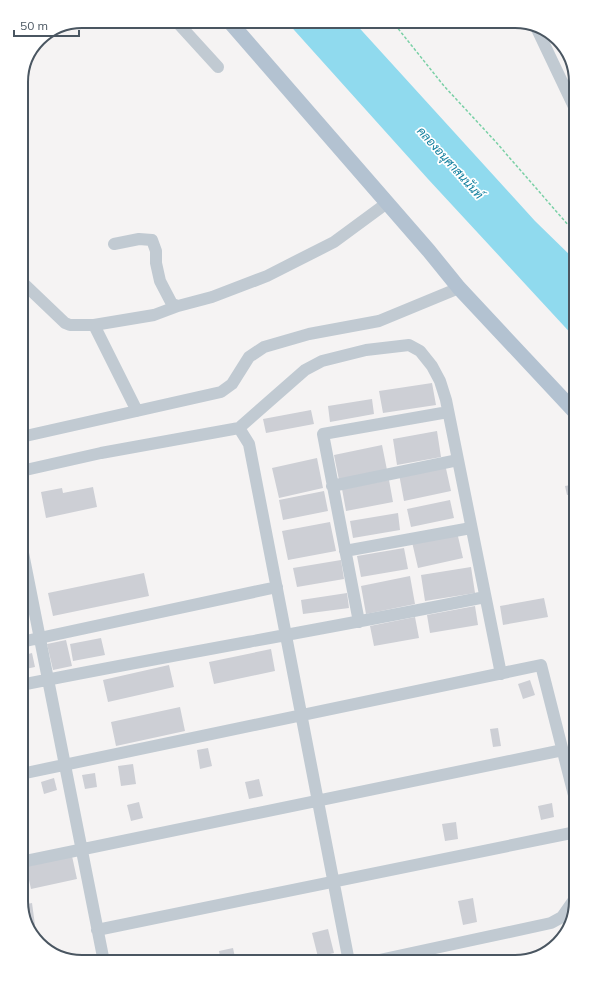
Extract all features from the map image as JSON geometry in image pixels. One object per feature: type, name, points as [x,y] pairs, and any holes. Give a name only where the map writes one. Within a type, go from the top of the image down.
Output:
[{"type":"main road","points":[[235,28],[429,251],[459,288],[569,406]]},
{"type":"street","points":[[182,28],[218,67]]},
{"type":"street","points":[[544,36],[569,95]]},
{"type":"street","points":[[28,288],[64,323],[70,325],[94,325],[154,315],[178,306],[212,297],[266,276],[334,242],[386,203]]},
{"type":"street","points":[[114,244],[139,239],[152,240],[156,251],[156,263],[160,281],[172,304],[178,306]]},
{"type":"street","points":[[28,435],[221,392],[232,384],[249,357],[264,347],[309,334],[379,321],[459,288]]},
{"type":"street","points":[[94,325],[137,412]]},
{"type":"street","points":[[28,469],[101,453],[239,428],[305,370],[322,361],[366,350],[409,345],[420,351],[432,366],[440,381],[458,460],[500,674]]},
{"type":"street","points":[[359,622],[323,434],[448,412]]},
{"type":"street","points":[[239,428],[249,444],[348,955]]},
{"type":"street","points":[[332,486],[458,460]]},
{"type":"street","points":[[345,551],[471,528]]},
{"type":"street","points":[[28,641],[277,587]]},
{"type":"street","points":[[28,592],[40,638],[102,955]]},
{"type":"street","points":[[28,683],[485,597]]},
{"type":"street","points":[[28,773],[541,665],[563,750],[569,764]]},
{"type":"street","points":[[28,860],[563,750]]},
{"type":"street","points":[[97,930],[569,833]]},
{"type":"street","points":[[402,955],[551,923],[562,917],[569,907]]},
{"type":"path","points":[[398,28],[444,86],[495,140],[569,226]]},
{"type":"water","name":"คลองอนุศาสนนันท์","points":[[292,28],[359,28],[535,221],[569,254],[569,331],[428,179]]},
{"type":"building","points":[[432,383],[436,405],[383,413],[379,391]]},
{"type":"building","points":[[372,399],[374,414],[330,422],[328,406]]},
{"type":"building","points":[[311,410],[314,424],[266,433],[263,419]]},
{"type":"building","points":[[437,431],[441,457],[397,465],[393,439]]},
{"type":"building","points":[[382,445],[387,470],[339,480],[334,455]]},
{"type":"building","points":[[317,458],[323,488],[279,498],[272,468]]},
{"type":"building","points":[[445,464],[451,491],[404,501],[399,474]]},
{"type":"building","points":[[389,480],[393,502],[346,511],[342,489]]},
{"type":"building","points":[[569,485],[569,495],[567,495],[565,486]]},
{"type":"building","points":[[93,487],[97,507],[46,518],[41,492],[62,488],[63,493]]},
{"type":"building","points":[[324,491],[328,511],[283,520],[279,500]]},
{"type":"building","points":[[450,500],[454,518],[411,527],[407,509]]},
{"type":"building","points":[[398,513],[400,530],[353,538],[350,521]]},
{"type":"building","points":[[330,522],[336,551],[288,560],[282,531]]},
{"type":"building","points":[[457,532],[463,558],[418,568],[412,542]]},
{"type":"building","points":[[404,548],[408,569],[361,577],[357,556]]},
{"type":"building","points":[[341,560],[344,579],[297,587],[293,568]]},
{"type":"building","points":[[471,567],[475,593],[425,601],[421,575]]},
{"type":"building","points":[[144,573],[149,596],[53,616],[48,593]]},
{"type":"building","points":[[410,576],[415,604],[366,614],[361,586]]},
{"type":"building","points":[[347,593],[349,608],[303,614],[301,600]]},
{"type":"building","points":[[544,598],[548,617],[503,625],[500,606]]},
{"type":"building","points":[[475,606],[478,625],[430,633],[427,615]]},
{"type":"building","points":[[415,617],[419,638],[374,646],[370,626]]},
{"type":"building","points":[[101,638],[105,655],[73,661],[70,644]]},
{"type":"building","points":[[66,640],[72,666],[53,670],[47,644]]},
{"type":"building","points":[[271,649],[275,671],[214,684],[209,662]]},
{"type":"building","points":[[32,653],[35,667],[28,668],[28,654]]},
{"type":"building","points":[[169,665],[174,687],[108,702],[103,680]]},
{"type":"building","points":[[530,680],[535,695],[523,699],[518,684]]},
{"type":"building","points":[[180,707],[185,731],[116,746],[111,722]]},
{"type":"building","points":[[498,728],[501,746],[493,747],[490,729]]},
{"type":"building","points":[[208,748],[212,766],[200,769],[197,750]]},
{"type":"building","points":[[133,764],[136,784],[121,786],[118,766]]},
{"type":"building","points":[[95,773],[97,787],[85,789],[82,775]]},
{"type":"building","points":[[54,778],[57,790],[44,794],[41,782]]},
{"type":"building","points":[[259,779],[263,796],[249,799],[245,782]]},
{"type":"building","points":[[139,802],[143,818],[131,821],[127,805]]},
{"type":"building","points":[[552,803],[554,817],[541,820],[538,806]]},
{"type":"building","points":[[456,822],[458,839],[445,841],[442,824]]},
{"type":"building","points":[[72,856],[77,879],[31,889],[28,875],[28,866]]},
{"type":"building","points":[[473,898],[477,922],[463,925],[458,901]]},
{"type":"building","points":[[32,903],[35,925],[30,915],[28,904]]},
{"type":"building","points":[[328,929],[334,953],[318,955],[312,933]]},
{"type":"building","points":[[233,948],[234,955],[220,955],[219,951]]}]
